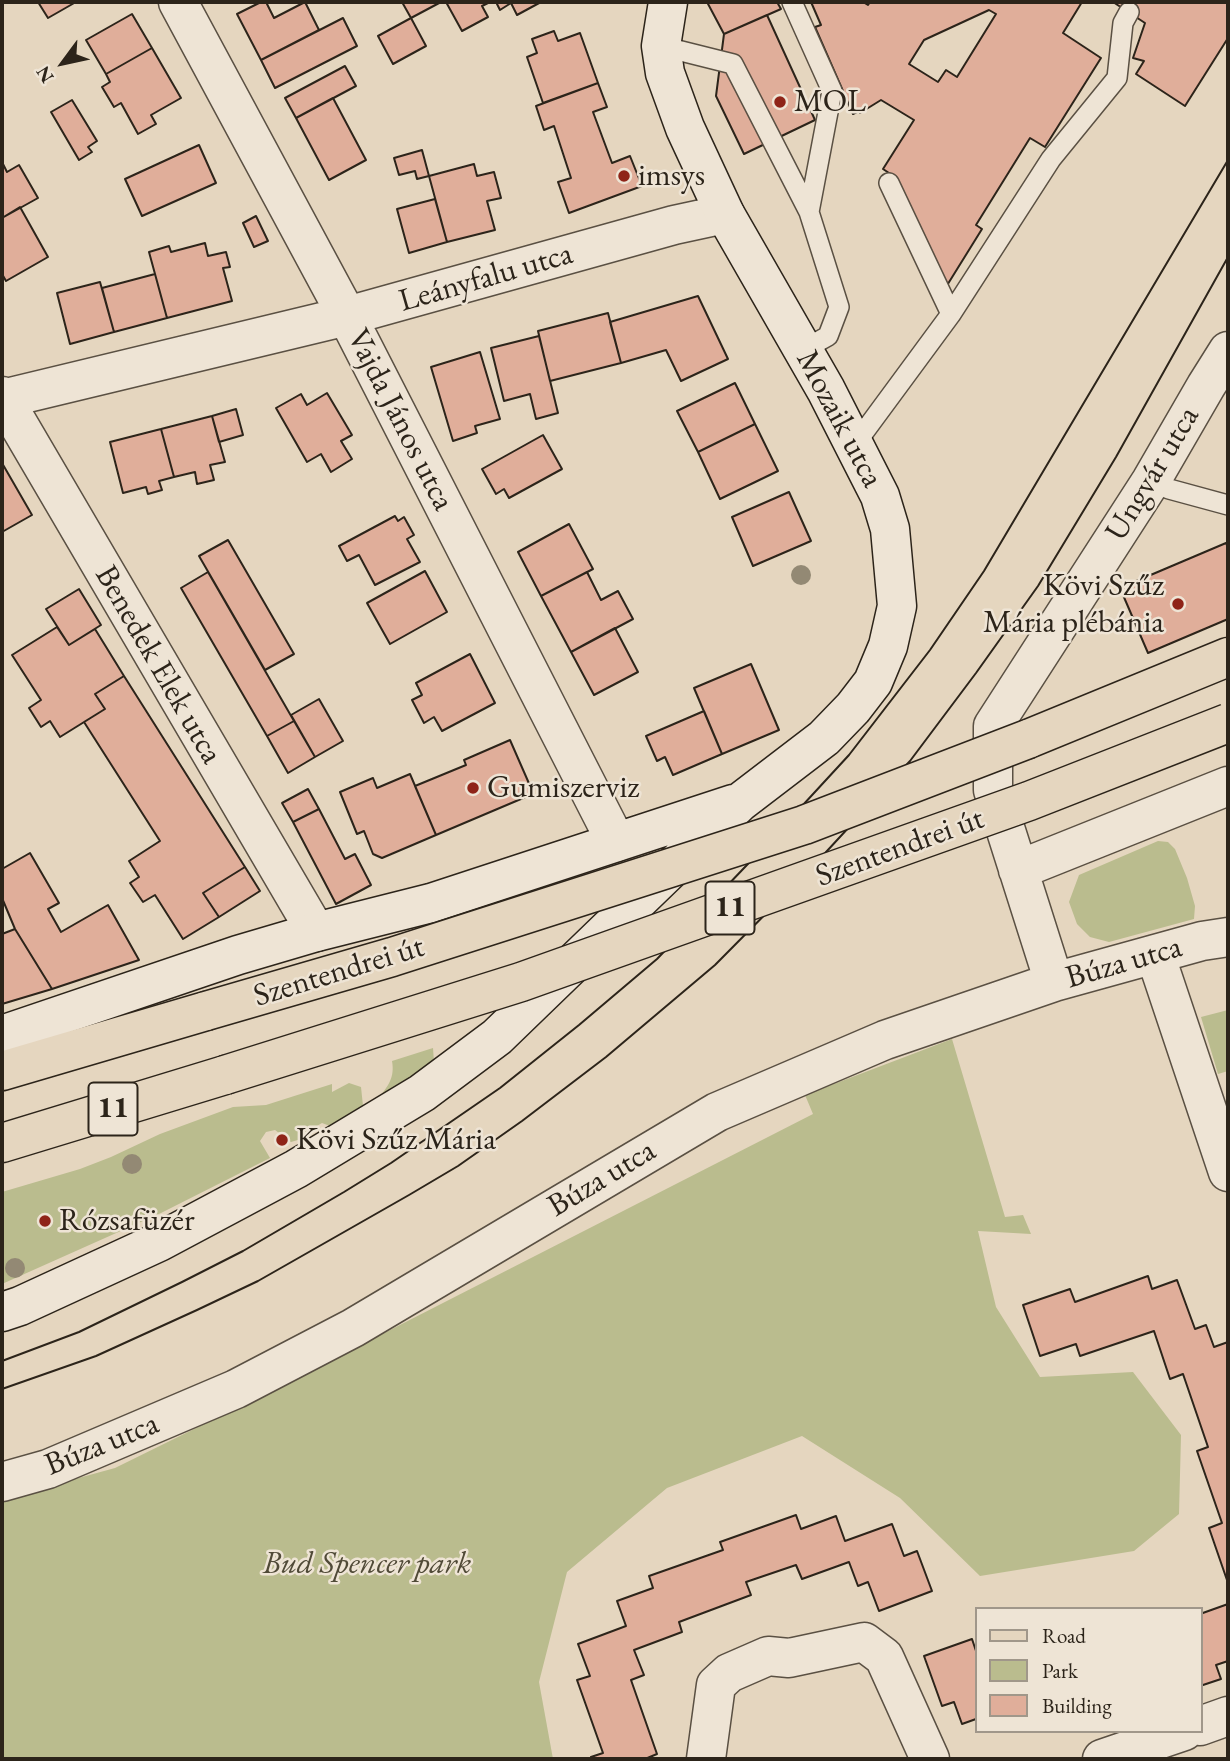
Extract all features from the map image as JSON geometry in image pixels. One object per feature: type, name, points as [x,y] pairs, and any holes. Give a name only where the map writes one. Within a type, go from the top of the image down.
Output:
[{"type":"main road","name":"Szentendrei út","points":[[2,1071],[393,957],[804,825],[1028,739],[1228,657]]},
{"type":"main road","name":"Szentendrei út","points":[[2,1143],[534,978],[1029,802],[1228,723]]},
{"type":"street","name":"Vajda János utca","points":[[178,2],[347,316],[616,842]]},
{"type":"street","name":"Mozaik utca","points":[[668,2],[661,46],[665,73],[685,128],[711,217],[803,351],[880,496],[890,529],[897,606],[888,646],[873,682],[853,708],[824,738],[739,803]]},
{"type":"street","name":"Leányfalu utca","points":[[2,398],[347,316],[711,217]]},
{"type":"street","name":"Ungvár utca","points":[[1054,982],[993,790],[993,726],[1151,481],[1228,351]]},
{"type":"street","name":"Benedek Elek utca","points":[[2,398],[316,932]]},
{"type":"street","name":"Szentendrei út","points":[[1018,870],[1228,786]]},
{"type":"street","points":[[2,1035],[238,955],[316,932],[431,904],[739,803]]},
{"type":"street","points":[[2,1312],[159,1242],[296,1169],[422,1093],[497,1037],[739,803]]},
{"type":"street","points":[[510,876],[544,889],[567,913],[575,934],[576,959]]},
{"type":"street","name":"Búza utca","points":[[2,1482],[47,1469],[236,1389],[353,1328],[717,1112],[885,1040],[1054,982],[1228,937]]},
{"type":"street","points":[[1155,954],[1222,1130],[1228,1172]]},
{"type":"street","points":[[706,1759],[716,1685],[729,1673],[768,1656],[789,1658],[864,1642],[884,1657],[930,1759]]},
{"type":"street","points":[[1202,1725],[1228,1716]]},
{"type":"street","points":[[1102,1759],[1178,1733]]},
{"type":"lane","points":[[792,2],[832,91],[809,212]]},
{"type":"lane","points":[[851,441],[864,432],[951,314],[1051,159],[1117,78],[1123,23],[1129,12]]},
{"type":"lane","points":[[661,46],[733,64],[809,212],[839,307],[828,336],[803,351]]},
{"type":"lane","points":[[890,183],[951,314]]},
{"type":"lane","points":[[1151,481],[1169,489],[1228,505]]},
{"type":"green space","points":[[1158,841],[1168,842],[1175,849],[1195,906],[1194,919],[1109,942],[1090,937],[1077,924],[1069,902],[1079,875]]},
{"type":"green space","points":[[1228,1010],[1228,1071],[1218,1074],[1201,1017]]},
{"type":"green space","name":"Bud Spencer park","points":[[952,1039],[1005,1217],[1023,1215],[1031,1234],[978,1231],[996,1307],[1040,1377],[1133,1372],[1181,1435],[1179,1514],[1134,1551],[980,1576],[900,1498],[802,1436],[667,1488],[567,1572],[539,1682],[553,1759],[2,1759],[2,1499],[115,1468],[813,1114],[805,1095]]},
{"type":"green space","points":[[433,1048],[434,1062],[378,1099],[392,1077],[392,1061]]},
{"type":"green space","points":[[349,1083],[361,1087],[363,1106],[330,1126],[322,1123],[310,1130],[308,1137],[291,1142],[275,1130],[266,1132],[260,1141],[270,1158],[161,1213],[2,1284],[2,1192],[80,1169],[160,1134],[233,1107],[266,1105],[332,1084],[332,1092]]},
{"type":"building","points":[[38,2],[76,2],[48,18]]},
{"type":"building","points":[[266,2],[274,18],[305,2],[319,30],[261,60],[237,14]]},
{"type":"building","points":[[402,2],[441,2],[411,18]]},
{"type":"building","points":[[446,2],[490,2],[482,6],[488,17],[462,31]]},
{"type":"building","points":[[496,2],[541,2],[517,15],[511,3],[500,10]]},
{"type":"building","points":[[707,2],[777,2],[781,9],[724,34]]},
{"type":"building","points":[[811,2],[863,2],[868,5],[870,2],[1082,2],[1063,33],[1101,58],[1045,147],[1030,138],[976,225],[982,229],[946,287],[895,177],[883,169],[914,120],[881,100],[860,113],[859,111],[853,114],[815,27],[821,25]],"holes":[[[989,10],[996,14],[957,77],[946,70],[938,82],[909,64],[924,40]]]},
{"type":"building","points":[[1113,2],[1228,2],[1228,38],[1185,106],[1136,74],[1144,61],[1133,58],[1145,23]]},
{"type":"building","points":[[132,14],[152,48],[106,74],[86,40]]},
{"type":"building","points":[[767,15],[815,120],[744,154],[716,96],[724,34]]},
{"type":"building","points":[[343,18],[357,46],[275,88],[261,60]]},
{"type":"building","points":[[411,18],[426,46],[393,64],[378,36]]},
{"type":"building","points":[[554,31],[558,41],[580,33],[598,83],[543,103],[527,57],[537,53],[532,39]]},
{"type":"building","points":[[152,48],[181,98],[151,115],[156,124],[138,134],[121,103],[114,107],[102,87],[110,82],[106,74]]},
{"type":"building","points":[[345,66],[356,86],[296,118],[285,98]]},
{"type":"building","points":[[598,83],[607,107],[593,112],[612,163],[630,156],[642,186],[569,213],[558,182],[571,178],[554,126],[544,130],[536,106]]},
{"type":"building","points":[[333,98],[366,160],[329,180],[296,118]]},
{"type":"building","points":[[72,100],[97,141],[88,147],[92,152],[79,160],[51,112]]},
{"type":"building","points":[[199,145],[216,183],[142,216],[125,179]]},
{"type":"building","points":[[422,150],[429,176],[417,179],[415,171],[399,175],[394,158]]},
{"type":"building","points":[[2,162],[7,172],[19,165],[38,198],[2,218]]},
{"type":"building","points":[[474,164],[477,176],[494,172],[501,198],[487,201],[495,230],[447,242],[429,176]]},
{"type":"building","points":[[435,199],[447,242],[409,253],[397,209]]},
{"type":"building","points":[[20,207],[48,257],[6,281],[2,274],[2,218]]},
{"type":"building","points":[[256,216],[268,241],[254,247],[243,223]]},
{"type":"building","points":[[205,243],[208,256],[226,252],[230,267],[223,268],[232,301],[167,318],[149,252],[169,246],[171,252]]},
{"type":"building","points":[[155,274],[167,318],[114,332],[102,288]]},
{"type":"building","points":[[100,282],[114,332],[70,344],[57,293]]},
{"type":"building","points":[[698,296],[728,359],[681,381],[666,350],[621,363],[610,322]]},
{"type":"building","points":[[608,313],[621,363],[550,381],[538,331]]},
{"type":"building","points":[[539,336],[558,413],[536,419],[530,394],[504,401],[491,348]]},
{"type":"building","points":[[480,352],[500,419],[475,426],[477,433],[453,441],[431,367]]},
{"type":"building","points":[[735,383],[755,424],[698,452],[677,411]]},
{"type":"building","points":[[327,393],[352,435],[341,441],[352,459],[331,472],[321,454],[307,462],[276,408],[301,394],[307,405]]},
{"type":"building","points":[[236,409],[243,435],[219,442],[212,416]]},
{"type":"building","points":[[212,416],[225,462],[210,465],[214,480],[197,484],[195,472],[174,477],[161,429]]},
{"type":"building","points":[[755,424],[778,471],[720,499],[698,452]]},
{"type":"building","points":[[161,429],[174,477],[159,481],[162,490],[148,494],[146,487],[123,493],[110,442]]},
{"type":"building","points":[[543,435],[562,469],[509,498],[504,489],[496,494],[482,469]]},
{"type":"building","points":[[2,463],[32,515],[2,532]]},
{"type":"building","points":[[789,492],[811,541],[753,566],[732,517]]},
{"type":"building","points":[[395,516],[398,521],[404,517],[414,535],[407,539],[420,562],[375,585],[359,555],[347,561],[339,546]]},
{"type":"building","points":[[569,524],[593,569],[541,596],[518,552]]},
{"type":"building","points":[[228,540],[294,654],[265,670],[199,556]]},
{"type":"building","name":"Kövi Szűz Mária plébánia","points":[[1226,543],[1228,619],[1148,653],[1120,588]]},
{"type":"building","points":[[425,571],[447,612],[390,644],[367,603]]},
{"type":"building","points":[[208,572],[294,721],[267,736],[181,588]]},
{"type":"building","points":[[587,572],[601,600],[618,591],[633,619],[571,652],[541,596]]},
{"type":"building","points":[[79,589],[101,625],[69,645],[46,609]]},
{"type":"building","points":[[57,627],[69,645],[95,629],[124,676],[95,694],[105,709],[60,737],[50,721],[41,727],[29,708],[41,700],[12,655]]},
{"type":"building","points":[[615,628],[638,672],[594,695],[571,652]]},
{"type":"building","points":[[470,654],[495,703],[442,731],[434,717],[424,723],[412,700],[422,695],[416,683]]},
{"type":"building","points":[[751,664],[779,730],[722,754],[694,688]]},
{"type":"building","points":[[124,676],[245,867],[203,893],[219,917],[183,939],[155,895],[143,902],[130,883],[139,877],[129,861],[160,841],[84,722],[105,709],[95,694]]},
{"type":"building","points":[[319,699],[343,741],[315,757],[291,715]]},
{"type":"building","points":[[704,711],[722,754],[673,775],[665,757],[657,761],[646,736]]},
{"type":"building","points":[[294,721],[315,757],[288,773],[267,736]]},
{"type":"building","name":"Gumiszerviz","points":[[510,740],[531,788],[528,796],[436,835],[415,786],[466,765],[464,760]]},
{"type":"building","points":[[410,774],[436,835],[382,858],[373,854],[364,831],[357,834],[340,792],[373,778],[377,788]]},
{"type":"building","points":[[308,789],[319,809],[293,822],[282,803]]},
{"type":"building","points":[[319,809],[345,859],[355,854],[371,885],[336,904],[293,822]]},
{"type":"building","points":[[30,853],[59,903],[48,909],[61,932],[108,905],[139,960],[52,989],[15,929],[2,898],[2,869]]},
{"type":"building","points":[[245,867],[260,891],[219,917],[203,893]]},
{"type":"building","points":[[15,929],[52,989],[2,1004],[2,934]]},
{"type":"building","points":[[1148,1276],[1152,1289],[1177,1280],[1195,1329],[1206,1325],[1214,1347],[1228,1342],[1228,1583],[1209,1528],[1222,1523],[1197,1451],[1208,1447],[1183,1374],[1170,1379],[1154,1331],[1080,1356],[1076,1344],[1040,1356],[1023,1305],[1070,1289],[1075,1302]]},
{"type":"building","points":[[796,1515],[801,1529],[836,1516],[845,1541],[892,1524],[904,1556],[917,1551],[932,1591],[879,1611],[868,1582],[858,1586],[849,1562],[802,1579],[796,1565],[746,1582],[751,1595],[679,1622],[682,1632],[634,1650],[644,1675],[631,1680],[657,1754],[645,1759],[592,1759],[591,1757],[603,1753],[577,1680],[590,1676],[578,1644],[626,1626],[617,1601],[653,1588],[649,1576],[723,1550],[720,1542]]},
{"type":"building","points":[[1228,1604],[1228,1661],[1216,1665],[1221,1679],[1202,1685],[1202,1613]]},
{"type":"building","points":[[972,1639],[974,1720],[962,1724],[954,1702],[942,1706],[924,1656]]},
{"type":"tram line","points":[[2,1361],[79,1332],[182,1282],[243,1251],[344,1192],[500,1088],[657,959],[849,755],[930,650],[984,571],[1228,160]]},
{"type":"tram line","points":[[2,1389],[96,1356],[258,1281],[458,1166],[606,1057],[715,965],[815,864],[910,761],[976,673],[1038,586],[1116,457],[1228,257]]},
{"type":"place","name":"MOL","points":[[780,102]]},
{"type":"place","name":"imsys","points":[[624,176]]},
{"type":"place","name":"Kövi Szűz Mária plébánia","points":[[1178,604]]},
{"type":"place","name":"Gumiszerviz","points":[[473,788]]},
{"type":"place","name":"Kövi Szűz Mária","points":[[282,1140]]},
{"type":"place","name":"Rózsafüzér","points":[[45,1221]]}]
